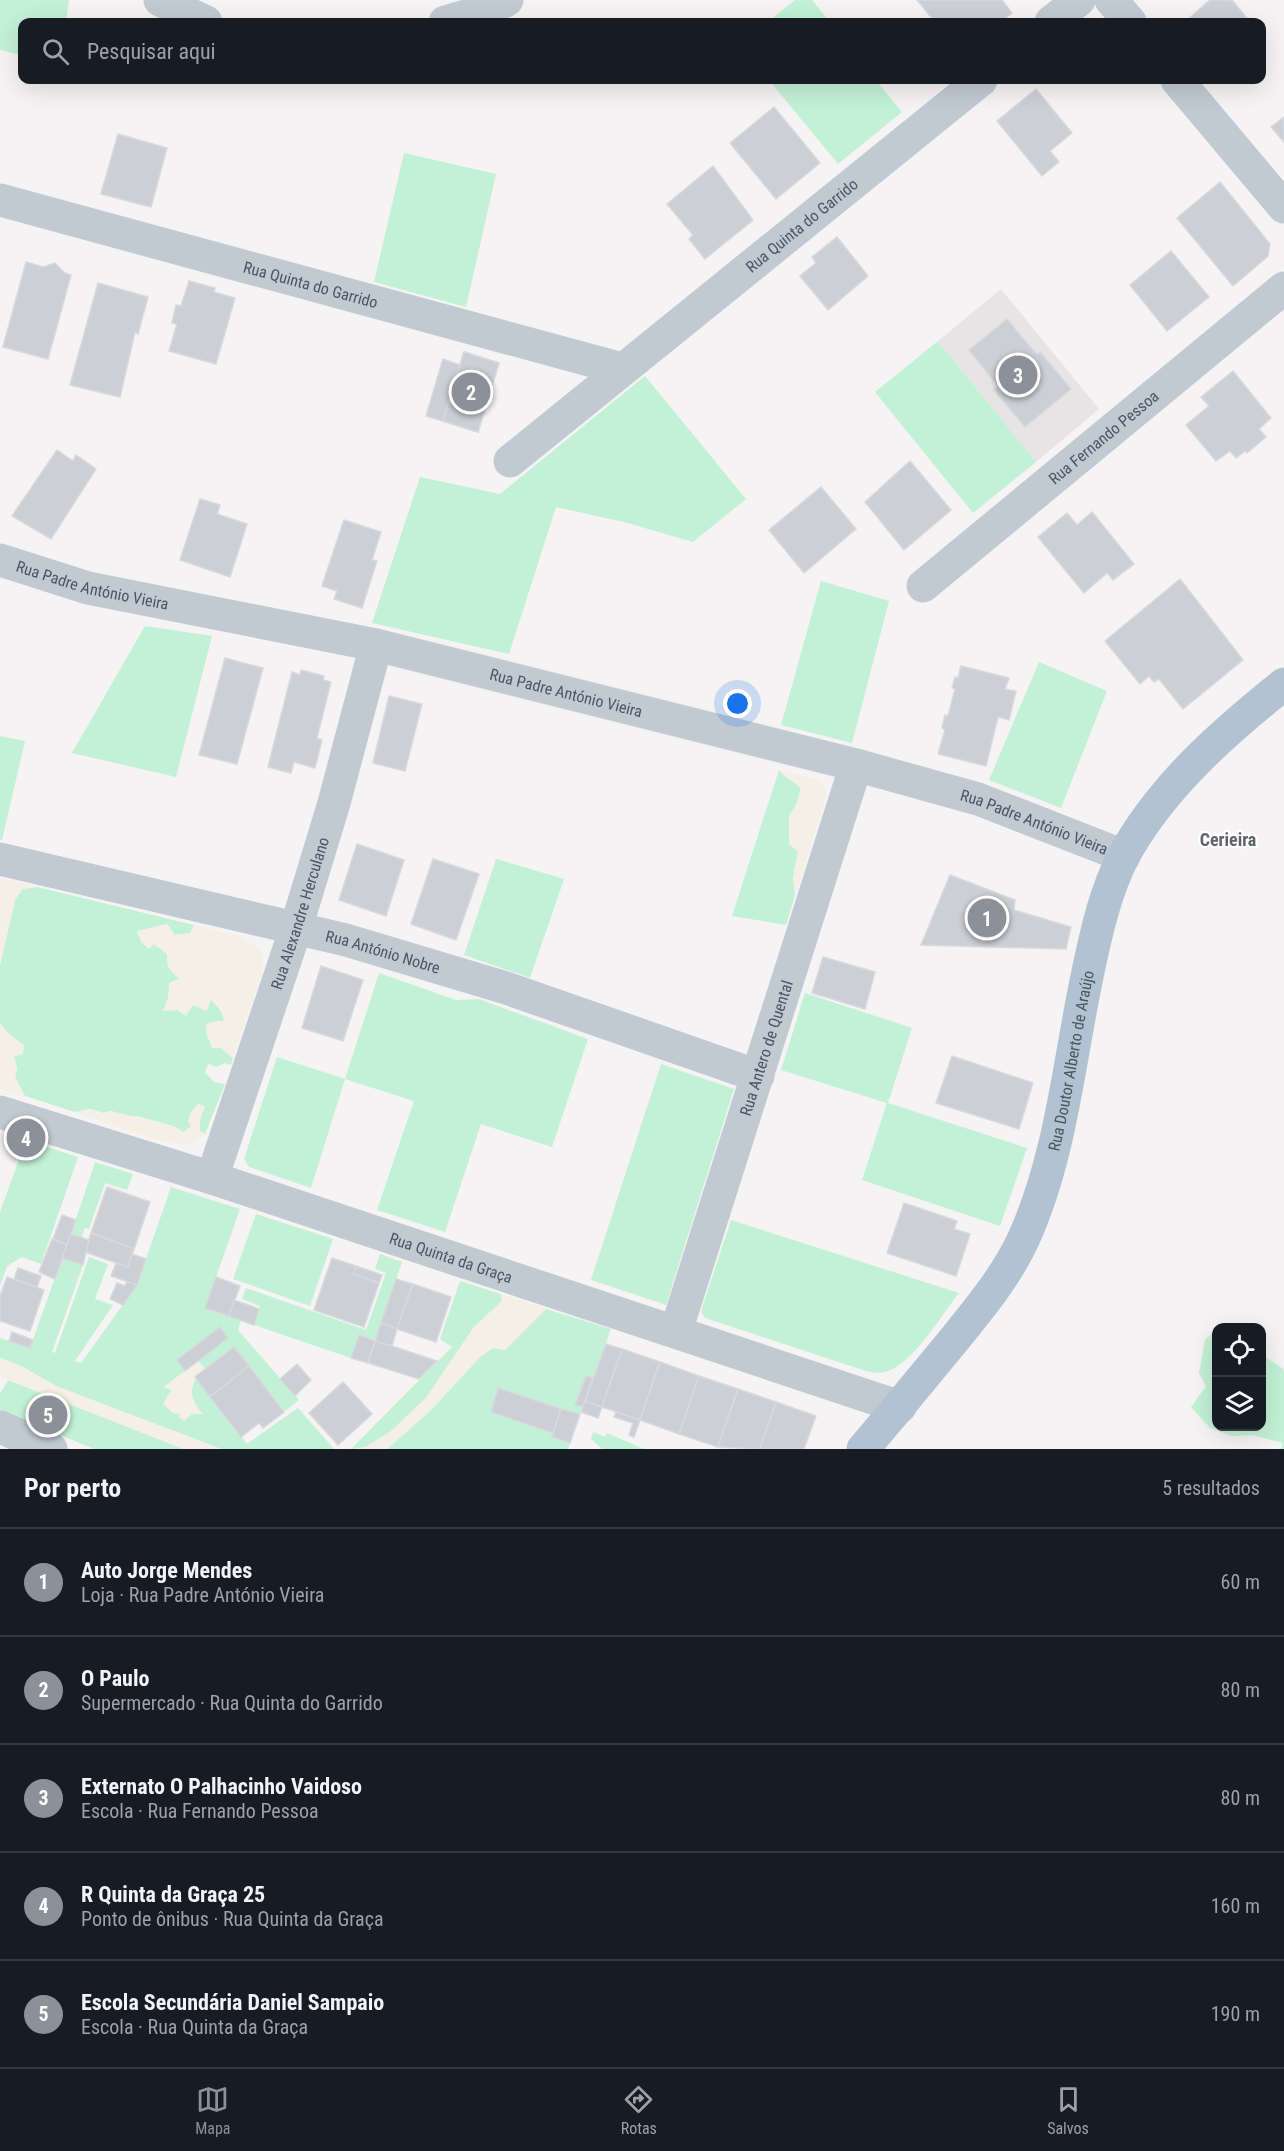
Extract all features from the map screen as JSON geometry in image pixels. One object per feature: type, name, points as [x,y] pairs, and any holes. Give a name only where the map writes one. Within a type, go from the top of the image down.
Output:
[{"type":"main road","name":"Rua Doutor Alberto de Araújo","points":[[863,1449],[900,1407],[999,1284],[1022,1241],[1041,1195],[1054,1146],[1100,916],[1124,856],[1151,814],[1188,769],[1233,725],[1284,684]]},
{"type":"street","points":[[160,0],[198,18]]},
{"type":"street","points":[[459,18],[490,9],[507,0]]},
{"type":"street","points":[[1056,18],[1079,0]]},
{"type":"street","points":[[1111,0],[1127,18]]},
{"type":"street","name":"Rua Quinta do Garrido","points":[[510,461],[976,84]]},
{"type":"street","points":[[1180,84],[1284,207]]},
{"type":"street","name":"Rua Quinta do Garrido","points":[[0,200],[621,369]]},
{"type":"street","name":"Rua Fernando Pessoa","points":[[923,586],[1284,288]]},
{"type":"street","name":"Rua Padre António Vieira","points":[[0,560],[88,588],[376,645],[856,765],[978,799],[1124,856]]},
{"type":"street","name":"Rua Alexandre Herculano","points":[[212,1178],[296,928],[334,803],[376,645]]},
{"type":"street","name":"Rua Antero de Quental","points":[[676,1331],[856,765]]},
{"type":"street","name":"Rua António Nobre","points":[[0,859],[346,940],[507,988],[758,1076]]},
{"type":"street","name":"Rua Quinta da Graça","points":[[0,1112],[212,1178],[900,1407]]},
{"type":"street","points":[[0,1427],[51,1449]]},
{"type":"shaded area","points":[[1001,289],[1099,409],[1036,462],[938,341]]},
{"type":"green space","points":[[0,0],[69,0],[67,18],[18,18],[18,54],[0,50]]},
{"type":"green space","points":[[795,0],[812,0],[827,18],[773,18]]},
{"type":"green space","points":[[772,84],[879,84],[902,112],[838,164]]},
{"type":"green space","points":[[404,153],[496,174],[466,307],[374,282]]},
{"type":"green space","points":[[938,341],[1036,462],[973,513],[875,392]]},
{"type":"green space","points":[[645,376],[746,499],[693,542],[624,522],[556,507],[509,654],[372,623],[420,477],[500,494]]},
{"type":"green space","points":[[821,581],[889,601],[852,743],[781,725]]},
{"type":"green space","points":[[145,626],[212,636],[176,777],[72,753]]},
{"type":"green space","points":[[1039,662],[1107,691],[1061,808],[989,780]]},
{"type":"green space","points":[[0,736],[25,741],[2,840],[0,839]]},
{"type":"green space","points":[[779,770],[801,788],[796,805],[789,816],[798,852],[793,878],[795,895],[786,925],[732,916]]},
{"type":"green space","points":[[496,859],[564,879],[530,978],[464,955]]},
{"type":"green space","points":[[37,887],[194,925],[190,933],[175,935],[167,924],[137,932],[149,948],[154,943],[167,954],[168,967],[180,980],[169,983],[169,998],[193,1005],[210,999],[223,1016],[221,1048],[233,1058],[231,1065],[224,1063],[217,1067],[208,1064],[205,1072],[214,1082],[225,1084],[205,1134],[200,1131],[200,1120],[183,1132],[173,1126],[137,1116],[128,1117],[111,1111],[103,1113],[90,1109],[75,1112],[25,1096],[15,1077],[17,1069],[9,1035],[0,1023],[0,965],[15,900],[22,889]]},
{"type":"green space","points":[[379,973],[456,1000],[479,999],[588,1039],[552,1147],[481,1124],[445,1232],[377,1210],[414,1101],[345,1079]]},
{"type":"green space","points":[[805,993],[912,1028],[888,1103],[1027,1148],[1000,1226],[862,1180],[887,1103],[781,1070]]},
{"type":"green space","points":[[277,1057],[345,1079],[311,1188],[249,1167],[244,1159]]},
{"type":"green space","points":[[661,1064],[734,1089],[666,1305],[591,1280]]},
{"type":"green space","points":[[26,1140],[78,1157],[41,1264],[22,1257],[7,1266],[0,1286],[0,1212]]},
{"type":"green space","points":[[95,1162],[133,1174],[127,1190],[105,1183],[89,1229],[85,1228],[81,1238],[71,1234]]},
{"type":"green space","points":[[171,1187],[240,1209],[205,1308],[241,1320],[238,1330],[299,1400],[284,1412],[234,1347],[205,1369],[198,1361],[164,1387],[172,1389],[192,1414],[202,1413],[192,1396],[195,1377],[247,1444],[298,1408],[334,1449],[221,1449],[56,1386],[21,1366],[0,1358],[0,1338],[30,1348],[62,1258],[83,1265],[52,1352],[55,1353],[89,1257],[108,1264],[95,1299],[113,1305],[75,1361],[81,1363],[137,1285]]},
{"type":"green space","points":[[256,1214],[333,1239],[310,1306],[233,1279]]},
{"type":"green space","points":[[731,1220],[959,1293],[926,1338],[906,1360],[885,1372],[866,1371],[705,1318],[701,1311]]},
{"type":"green space","points":[[380,1254],[402,1262],[375,1341],[359,1335],[351,1358],[254,1325],[260,1306],[242,1299],[246,1288],[366,1330],[386,1273],[375,1269]]},
{"type":"green space","points":[[460,1281],[501,1294],[502,1301],[474,1327],[426,1398],[390,1432],[366,1447],[351,1449],[452,1347],[440,1339]]},
{"type":"green space","points":[[546,1309],[611,1329],[568,1449],[387,1449],[432,1409],[481,1356],[493,1348],[505,1350]]},
{"type":"green space","points":[[1212,1334],[1212,1429],[1191,1407],[1206,1386],[1199,1373],[1205,1340]]},
{"type":"green space","points":[[1266,1357],[1284,1370],[1284,1449],[1281,1449],[1283,1443],[1252,1435],[1232,1436],[1218,1431],[1266,1431]]},
{"type":"green space","points":[[8,1380],[184,1449],[94,1449],[0,1410],[0,1394]]},
{"type":"green space","points":[[593,1432],[605,1437],[607,1433],[644,1449],[602,1449],[591,1439]]},
{"type":"sand","points":[[779,770],[821,781],[827,794],[795,895],[793,878],[798,852],[789,844],[789,816],[796,805],[801,789]]},
{"type":"sand","points":[[0,878],[37,887],[22,889],[15,900],[0,965]]},
{"type":"sand","points":[[167,924],[175,935],[190,933],[194,925],[240,936],[261,950],[262,973],[233,1058],[221,1048],[212,1048],[206,1032],[207,1023],[225,1020],[221,1008],[211,999],[207,1011],[193,1005],[186,1016],[178,1010],[163,1011],[168,998],[169,983],[179,979],[168,967],[167,954],[154,944],[149,949],[141,942],[137,931]]},
{"type":"sand","points":[[0,1023],[10,1035],[24,1045],[23,1054],[14,1057],[17,1069],[15,1077],[25,1096],[0,1089]]},
{"type":"sand","points":[[198,1104],[205,1106],[200,1120],[200,1131],[205,1134],[196,1142],[189,1144],[150,1138],[75,1112],[90,1109],[103,1113],[111,1111],[173,1126],[183,1132],[191,1126],[188,1121],[191,1112]]},
{"type":"sand","points":[[501,1294],[546,1309],[505,1350],[493,1348],[481,1356],[432,1409],[387,1449],[362,1449],[390,1432],[426,1398],[474,1327],[502,1301]]},
{"type":"sand","points":[[0,1358],[21,1366],[56,1386],[221,1449],[184,1449],[0,1377]]},
{"type":"sand","points":[[198,1361],[205,1369],[195,1379],[192,1390],[195,1402],[203,1414],[192,1414],[184,1421],[179,1417],[180,1414],[173,1413],[163,1404],[171,1390],[164,1387]]},
{"type":"building","points":[[917,0],[1002,0],[1012,13],[1005,18],[932,18]]},
{"type":"building","points":[[1210,0],[1232,0],[1247,18],[1190,18]]},
{"type":"building","points":[[1036,89],[1072,133],[1050,151],[1059,162],[1042,176],[997,121]]},
{"type":"building","points":[[774,107],[820,163],[776,199],[730,143]]},
{"type":"building","points":[[1284,117],[1284,142],[1271,127]]},
{"type":"building","points":[[118,134],[167,148],[151,207],[101,194]]},
{"type":"building","points":[[713,166],[753,220],[705,259],[689,239],[693,235],[667,204]]},
{"type":"building","points":[[1220,182],[1270,244],[1268,256],[1233,286],[1177,218]]},
{"type":"building","points":[[837,237],[868,276],[828,310],[800,276],[816,263],[812,257]]},
{"type":"building","points":[[1171,251],[1209,297],[1167,331],[1130,285]]},
{"type":"building","points":[[26,262],[43,267],[55,263],[65,273],[71,275],[48,359],[3,347]]},
{"type":"building","points":[[189,281],[215,288],[214,292],[235,298],[216,364],[169,351],[177,324],[172,323],[176,305],[181,306]]},
{"type":"building","points":[[98,283],[148,297],[138,334],[135,332],[120,397],[70,385]]},
{"type":"building","points":[[1007,319],[1037,355],[1040,352],[1071,389],[1025,427],[994,390],[998,386],[969,350]]},
{"type":"building","points":[[464,352],[499,363],[478,432],[426,416],[443,359],[460,365]]},
{"type":"building","points":[[464,352],[499,363],[478,432],[443,421]]},
{"type":"building","points":[[1233,371],[1271,418],[1259,429],[1266,437],[1247,453],[1245,451],[1236,458],[1230,451],[1216,461],[1186,425],[1209,406],[1201,397]]},
{"type":"building","points":[[57,450],[73,461],[76,455],[96,469],[51,539],[12,516]]},
{"type":"building","points":[[910,461],[951,510],[904,550],[865,502]]},
{"type":"building","points":[[821,487],[856,529],[804,573],[769,530]]},
{"type":"building","points":[[200,499],[220,505],[217,514],[247,524],[230,577],[180,560]]},
{"type":"building","points":[[1092,512],[1134,564],[1113,580],[1107,573],[1084,593],[1038,537],[1067,513],[1077,525]]},
{"type":"building","points":[[344,520],[381,532],[372,560],[377,561],[362,608],[334,599],[337,591],[322,586]]},
{"type":"building","points":[[1180,579],[1243,660],[1183,709],[1159,679],[1154,682],[1149,676],[1140,684],[1105,641]]},
{"type":"building","points":[[225,658],[263,668],[237,764],[199,755]]},
{"type":"building","points":[[961,666],[1009,678],[1005,689],[1016,691],[1009,720],[998,717],[986,766],[938,754],[945,730],[942,728],[945,715],[948,716],[955,689],[952,688]]},
{"type":"building","points":[[301,670],[324,676],[323,680],[331,682],[317,738],[322,740],[315,768],[294,762],[291,773],[268,767],[292,672],[300,675]]},
{"type":"building","points":[[389,696],[422,704],[405,771],[373,763]]},
{"type":"building","points":[[357,844],[404,860],[386,916],[339,900]]},
{"type":"building","points":[[433,859],[479,874],[456,940],[411,924]]},
{"type":"building","points":[[950,875],[1015,900],[1014,910],[1071,927],[1066,949],[921,945]]},
{"type":"building","points":[[823,957],[875,972],[865,1009],[812,993]]},
{"type":"building","points":[[321,966],[363,980],[343,1041],[302,1028]]},
{"type":"building","points":[[952,1056],[1033,1083],[1019,1129],[936,1103]]},
{"type":"building","points":[[107,1187],[150,1202],[134,1249],[91,1233]]},
{"type":"building","points":[[904,1203],[957,1221],[954,1229],[970,1234],[956,1276],[887,1253]]},
{"type":"building","points":[[62,1215],[76,1220],[67,1245],[53,1239]]},
{"type":"building","points":[[91,1233],[134,1249],[128,1267],[85,1252]]},
{"type":"building","points":[[71,1234],[89,1240],[83,1265],[62,1258]]},
{"type":"building","points":[[52,1239],[67,1245],[55,1279],[39,1272]]},
{"type":"building","points":[[132,1254],[146,1259],[137,1285],[111,1276],[116,1263],[128,1267]]},
{"type":"building","points":[[332,1258],[356,1266],[354,1274],[379,1283],[364,1327],[314,1310]]},
{"type":"building","points":[[356,1266],[382,1275],[379,1283],[354,1274]]},
{"type":"building","points":[[18,1268],[41,1276],[37,1287],[14,1279]]},
{"type":"building","points":[[7,1277],[44,1290],[30,1331],[0,1321],[0,1296]]},
{"type":"building","points":[[216,1277],[240,1286],[229,1316],[205,1308]]},
{"type":"building","points":[[396,1279],[413,1284],[397,1329],[381,1323]]},
{"type":"building","points":[[127,1282],[137,1285],[123,1305],[110,1299],[117,1283],[125,1286]]},
{"type":"building","points":[[413,1284],[451,1297],[436,1342],[397,1329]]},
{"type":"building","points":[[234,1300],[259,1309],[254,1325],[229,1316]]},
{"type":"building","points":[[381,1323],[397,1329],[392,1346],[375,1341]]},
{"type":"building","points":[[220,1327],[228,1338],[185,1371],[177,1360]]},
{"type":"building","points":[[12,1332],[33,1340],[30,1348],[9,1341]]},
{"type":"building","points":[[359,1335],[375,1341],[368,1363],[351,1358]]},
{"type":"building","points":[[375,1341],[437,1361],[419,1379],[368,1363]]},
{"type":"building","points":[[606,1344],[622,1349],[602,1407],[585,1401]]},
{"type":"building","points":[[234,1347],[249,1366],[210,1397],[195,1377]]},
{"type":"building","points":[[622,1349],[660,1362],[640,1420],[602,1407]]},
{"type":"building","points":[[660,1362],[699,1376],[679,1434],[640,1420]]},
{"type":"building","points":[[297,1364],[311,1380],[295,1396],[280,1379]]},
{"type":"building","points":[[249,1366],[284,1412],[263,1428],[259,1423],[241,1437],[210,1397]]},
{"type":"building","points":[[586,1376],[593,1378],[583,1407],[575,1405]]},
{"type":"building","points":[[699,1376],[738,1389],[718,1447],[679,1434]]},
{"type":"building","points":[[343,1382],[372,1414],[338,1445],[309,1413]]},
{"type":"building","points":[[498,1388],[561,1409],[553,1433],[491,1412]]},
{"type":"building","points":[[738,1389],[776,1402],[760,1449],[718,1447]]},
{"type":"building","points":[[585,1401],[602,1407],[598,1418],[581,1412]]},
{"type":"building","points":[[776,1402],[816,1416],[804,1449],[760,1449]]},
{"type":"building","points":[[561,1409],[580,1414],[570,1443],[552,1437]]},
{"type":"building","points":[[616,1412],[640,1420],[634,1437],[629,1435],[633,1423],[614,1417]]},
{"type":"place","name":"Externato O Palhacinho Vaidoso","points":[[1018,375]]},
{"type":"place","name":"O Paulo","points":[[471,392]]},
{"type":"place","name":"Auto Jorge Mendes","points":[[987,918]]},
{"type":"place","name":"R Quinta da Graça 25","points":[[26,1138]]},
{"type":"place","name":"Escola Secundária Daniel Sampaio","points":[[48,1415]]},
{"type":"district","name":"Cerieira","points":[[1228,839]]}]
